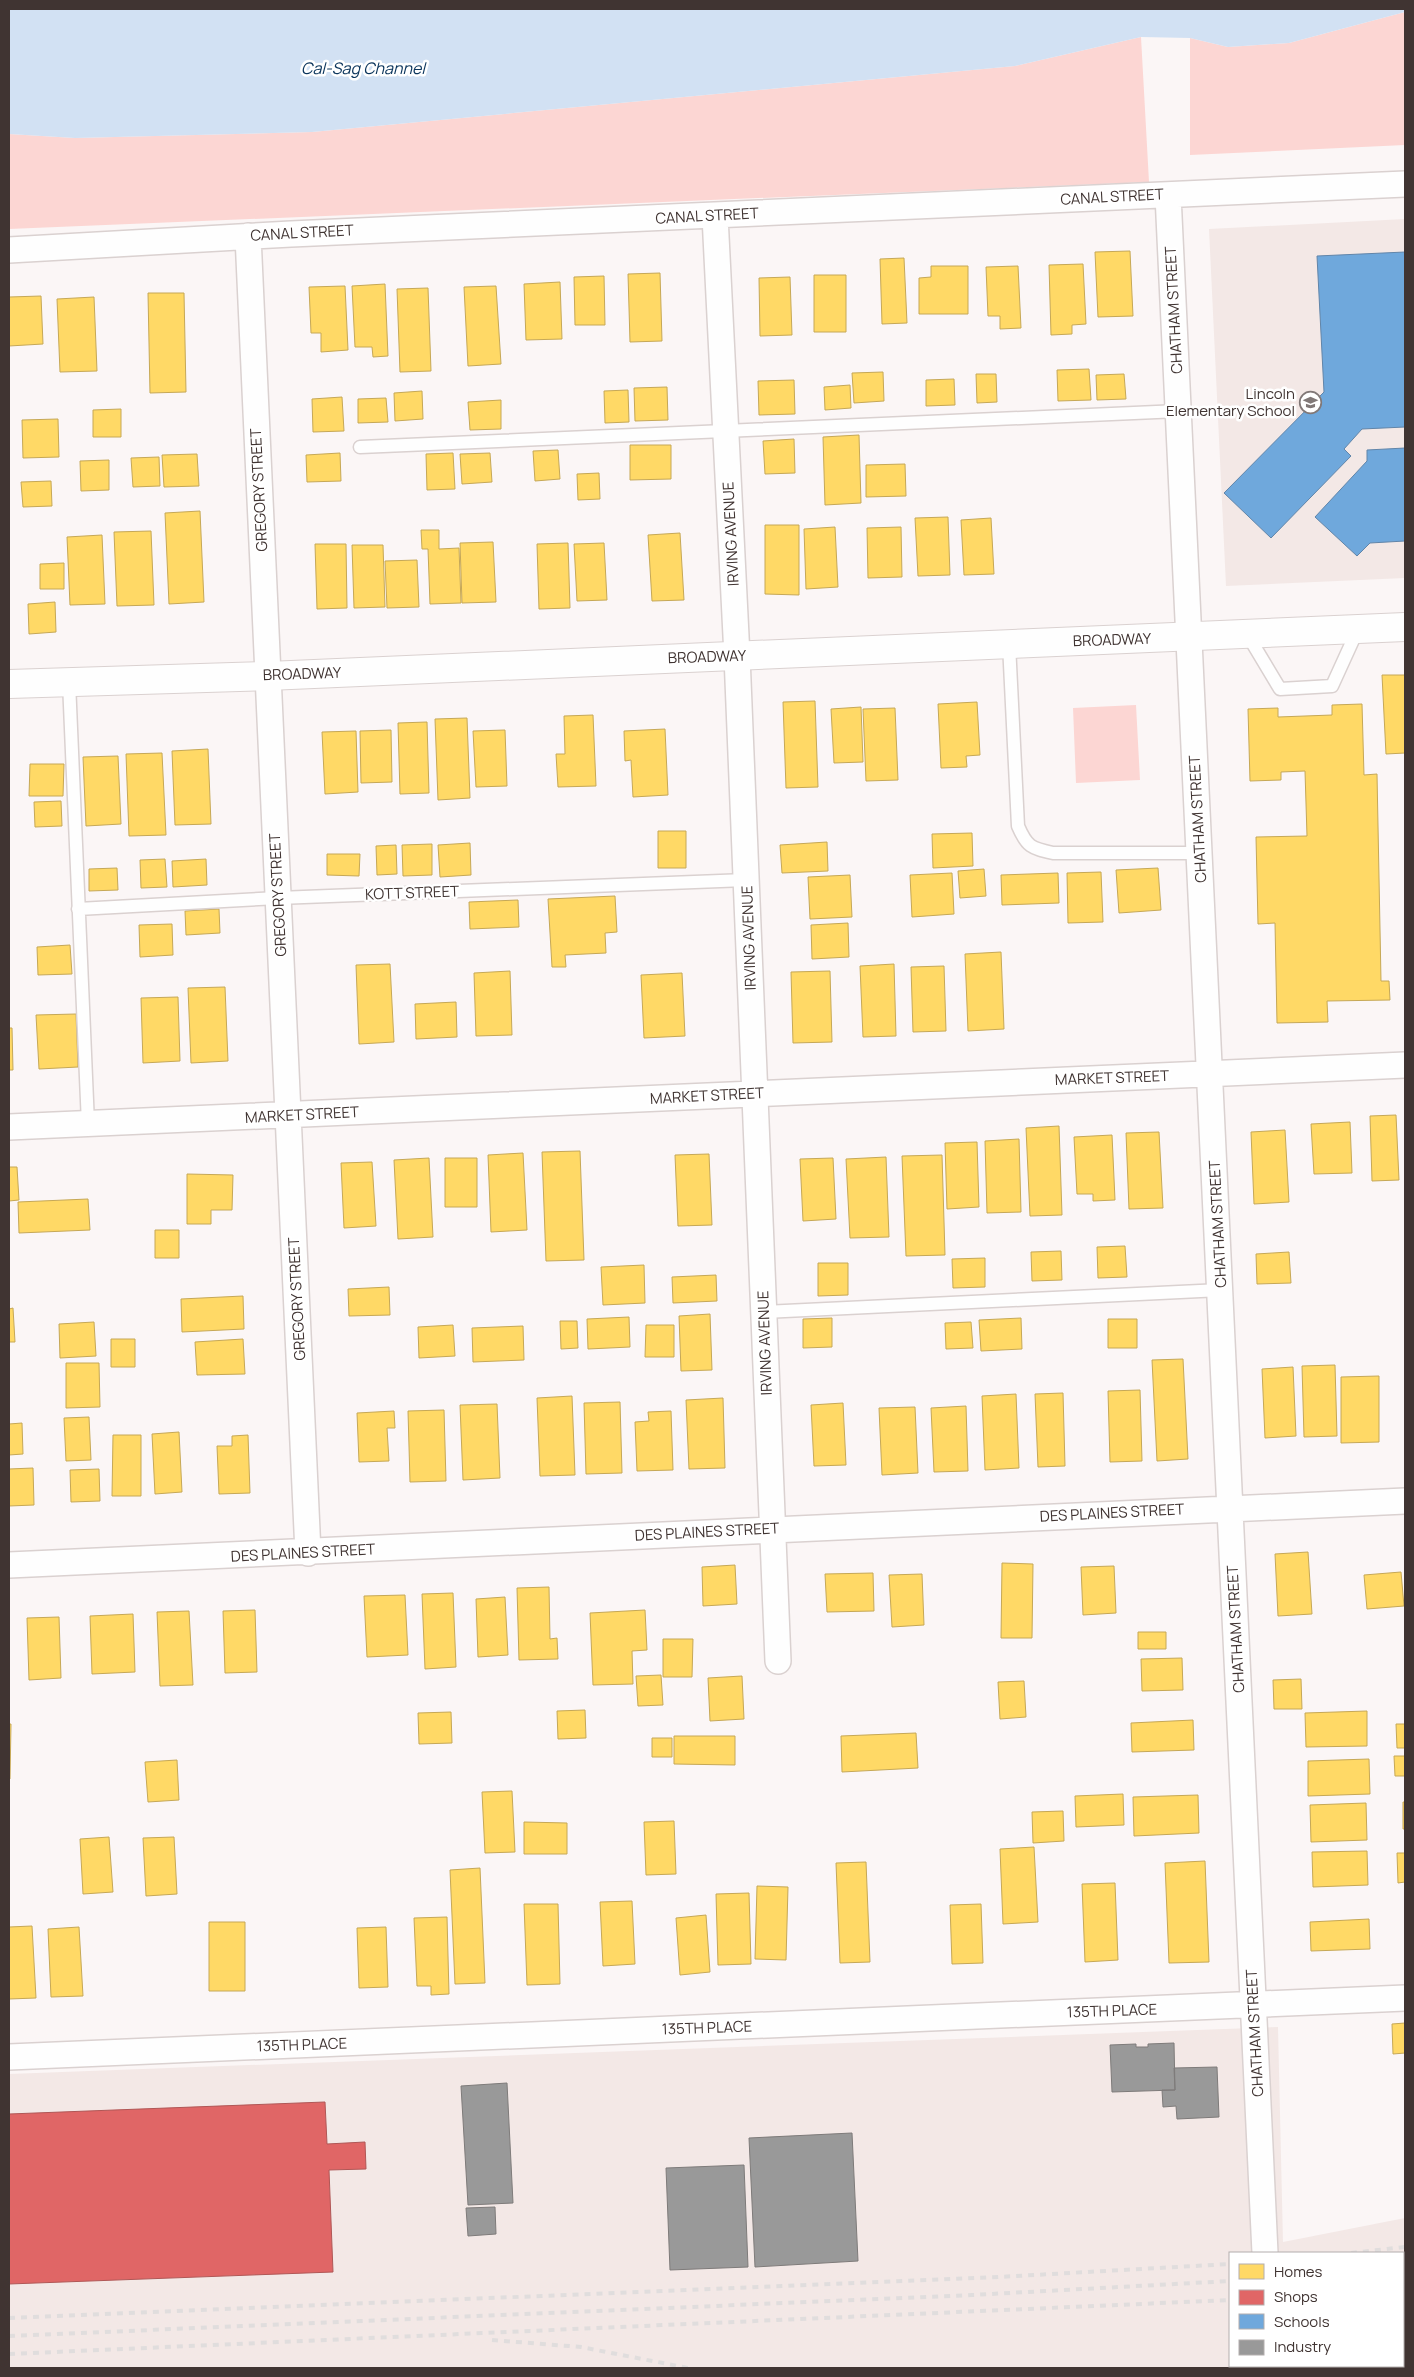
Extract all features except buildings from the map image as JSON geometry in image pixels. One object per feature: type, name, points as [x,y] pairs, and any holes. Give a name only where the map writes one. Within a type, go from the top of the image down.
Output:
[{"type":"street","name":"CANAL STREET","points":[[9,250],[248,236],[1405,184]]},
{"type":"street","name":"CHATHAM STREET","points":[[1168,195],[1265,2252]]},
{"type":"street","name":"IRVING AVENUE","points":[[715,216],[737,656],[778,1661]]},
{"type":"street","name":"GREGORY STREET","points":[[248,236],[308,1553]]},
{"type":"street","name":"BROADWAY","points":[[9,684],[268,676],[1405,627]]},
{"type":"street","name":"MARKET STREET","points":[[9,1127],[1405,1065]]},
{"type":"street","name":"DES PLAINES STREET","points":[[9,1564],[308,1553],[772,1529],[1405,1501]]},
{"type":"street","name":"135TH PLACE","points":[[9,2057],[1405,1998]]},
{"type":"lane","points":[[360,447],[1179,410]]},
{"type":"lane","points":[[1247,634],[1280,689],[1332,686],[1358,629]]},
{"type":"lane","points":[[1009,644],[1018,826],[1025,841],[1034,849],[1053,853],[1200,853]]},
{"type":"lane","points":[[68,682],[88,1124]]},
{"type":"lane","name":"KOTT STREET","points":[[78,909],[278,898],[746,880]]},
{"type":"lane","points":[[764,1312],[1221,1290]]},
{"type":"shaded area","points":[[1405,12],[1405,145],[1190,155],[1190,38],[1228,47],[1289,43]]},
{"type":"shaded area","points":[[1141,37],[1149,182],[9,229],[9,134],[75,138],[312,132],[1015,66]]},
{"type":"shaded area","name":"Lincoln Elementary School","points":[[1405,219],[1405,578],[1226,586],[1209,229]]},
{"type":"shaded area","points":[[1136,705],[1140,780],[1076,783],[1073,708]]},
{"type":"shaded area","points":[[1278,2027],[1283,2242],[1405,2218],[1405,2368],[9,2368],[9,2074]]},
{"type":"water","name":"Cal-Sag Channel","points":[[9,9],[1405,9],[1405,12],[1289,43],[1228,47],[1190,38],[1141,37],[1015,66],[312,132],[75,138],[9,134]]},
{"type":"railway","points":[[1360,2252],[1405,2247]]},
{"type":"railway","points":[[9,2318],[998,2277],[1229,2264]]},
{"type":"railway","points":[[9,2336],[972,2295],[1229,2281]]},
{"type":"railway","points":[[9,2354],[1229,2300]]},
{"type":"railway","points":[[492,2340],[581,2347],[688,2368]]},
{"type":"place","name":"Lincoln Elementary School","points":[[1311,403]]}]
